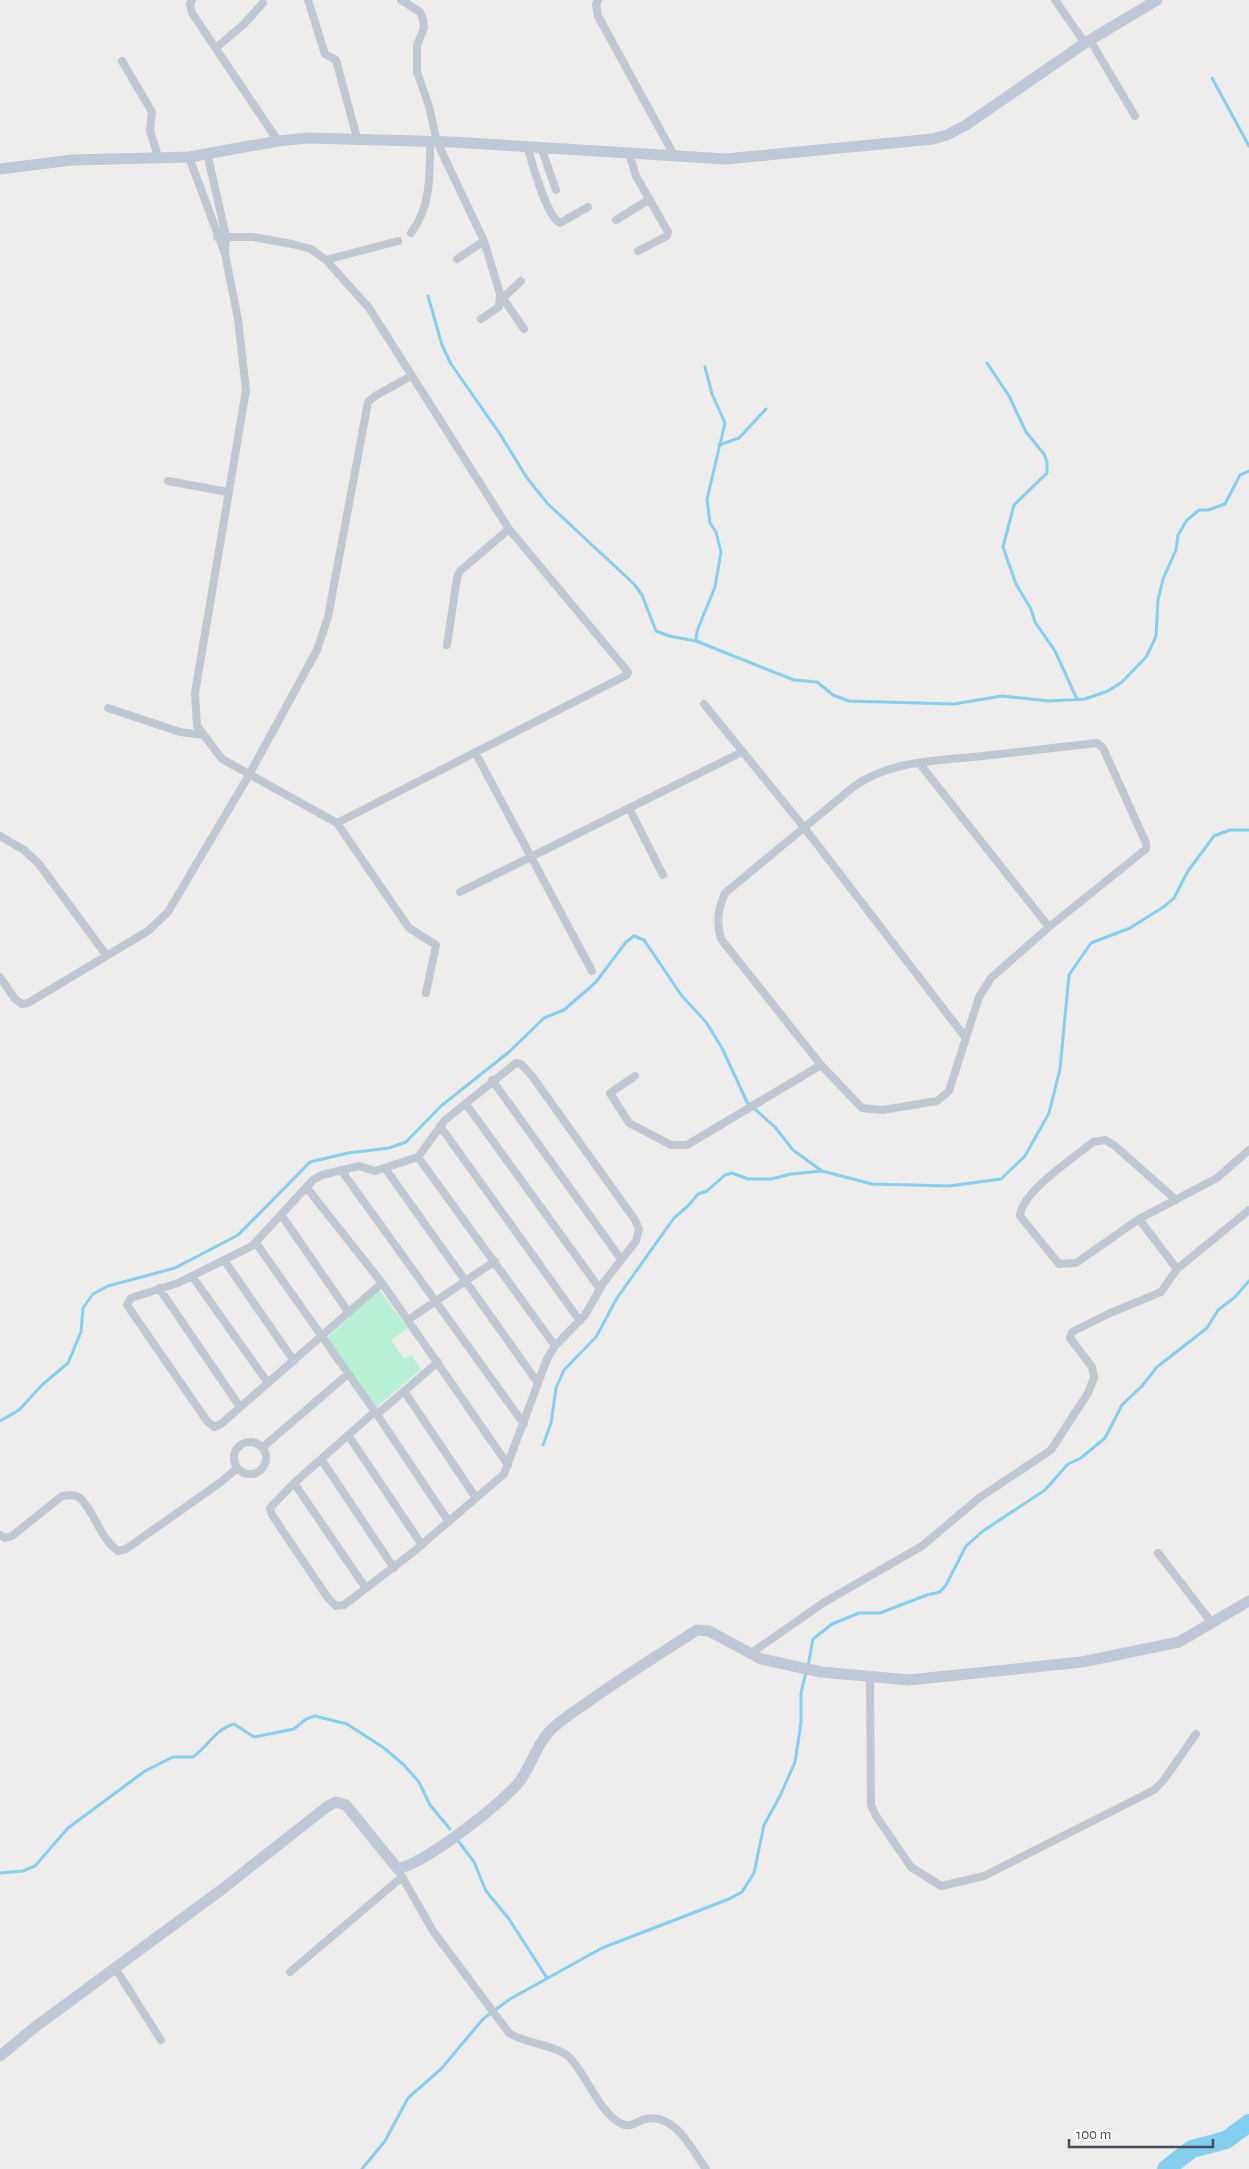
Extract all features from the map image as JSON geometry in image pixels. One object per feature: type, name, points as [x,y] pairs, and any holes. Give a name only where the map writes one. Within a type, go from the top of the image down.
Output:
[{"type":"street","points":[[192,0],[190,4],[192,13],[217,47],[278,141]]},
{"type":"street","points":[[308,0],[325,54],[336,60],[357,138]]},
{"type":"street","points":[[401,0],[420,12],[423,19],[424,28],[417,45],[417,72],[429,106],[434,142],[426,204],[420,222],[411,233]]},
{"type":"street","points":[[598,0],[596,4],[598,16],[675,157]]},
{"type":"street","points":[[1055,0],[1088,41],[1135,116]]},
{"type":"street","points":[[0,170],[72,160],[190,157],[278,141],[357,138],[526,146],[726,159],[947,135],[1003,101],[1088,41],[1157,0]]},
{"type":"street","points":[[217,47],[243,25],[263,3]]},
{"type":"street","points":[[122,60],[152,112],[150,131],[159,159]]},
{"type":"street","points":[[434,142],[484,241],[502,295],[524,329]]},
{"type":"street","points":[[526,146],[548,208],[557,222],[560,223],[588,207]]},
{"type":"street","points":[[541,147],[556,190]]},
{"type":"street","points":[[628,153],[636,176],[665,225],[667,236],[638,251]]},
{"type":"street","points":[[207,154],[226,236],[225,254]]},
{"type":"street","points":[[190,157],[217,237],[225,254],[238,318],[246,390],[194,693],[197,726],[222,759],[249,776],[337,823],[409,928],[436,945],[426,993]]},
{"type":"street","points":[[616,220],[650,199]]},
{"type":"street","points":[[217,237],[253,237],[292,244],[311,249],[326,260],[369,308],[509,529],[628,672],[627,675],[337,823]]},
{"type":"street","points":[[326,260],[398,241]]},
{"type":"street","points":[[457,259],[484,241]]},
{"type":"street","points":[[481,319],[499,307],[502,295],[521,281]]},
{"type":"street","points":[[0,977],[15,999],[22,1004],[148,931],[168,912],[249,776],[317,650],[328,617],[368,402],[374,396],[411,376]]},
{"type":"street","points":[[168,481],[228,492]]},
{"type":"street","points":[[447,646],[457,578],[460,571],[509,529]]},
{"type":"street","points":[[704,704],[803,826],[965,1037]]},
{"type":"street","points":[[108,708],[180,732],[204,735]]},
{"type":"street","points":[[1097,743],[1103,748],[1146,843],[1146,849],[1049,926],[991,978],[979,997],[948,1091],[937,1101],[882,1110],[862,1108],[821,1065],[721,939],[718,927],[719,908],[725,893],[803,826],[865,778],[881,771],[919,763],[1097,743]]},
{"type":"street","points":[[475,752],[592,971]]},
{"type":"street","points":[[460,892],[742,752]]},
{"type":"street","points":[[919,763],[1049,926]]},
{"type":"street","points":[[629,808],[663,874]]},
{"type":"street","points":[[0,836],[24,850],[39,864],[107,956]]},
{"type":"street","points":[[382,1283],[221,1424],[214,1427],[207,1422],[126,1305],[131,1298],[192,1276],[256,1242],[282,1216],[313,1180],[359,1166],[372,1172],[418,1157],[440,1126],[492,1080],[512,1064],[518,1063],[538,1084],[635,1220],[639,1229],[636,1241],[621,1258],[580,1321],[555,1346],[547,1360],[524,1424],[502,1477],[394,1568],[365,1587],[344,1605],[336,1606],[328,1598],[272,1515],[270,1508],[294,1483],[348,1435],[438,1362]]},
{"type":"street","points":[[635,1076],[610,1092],[628,1123],[671,1145],[687,1145],[821,1065]]},
{"type":"street","points":[[492,1080],[621,1258]]},
{"type":"street","points":[[466,1104],[600,1289]]},
{"type":"street","points":[[440,1126],[580,1321]]},
{"type":"street","points":[[1176,1200],[1114,1145],[1105,1140],[1092,1142],[1028,1195],[1020,1209],[1020,1216],[1058,1264],[1068,1265],[1076,1263],[1139,1219],[1176,1200],[1217,1178],[1249,1150]]},
{"type":"street","points":[[418,1157],[555,1346]]},
{"type":"street","points":[[385,1168],[538,1383]]},
{"type":"street","points":[[341,1170],[524,1424]]},
{"type":"street","points":[[307,1188],[382,1283],[508,1465]]},
{"type":"street","points":[[750,1654],[823,1603],[922,1546],[979,1498],[1051,1450],[1088,1393],[1094,1378],[1092,1367],[1070,1338],[1072,1332],[1101,1317],[1162,1292],[1177,1269],[1249,1210]]},
{"type":"street","points":[[282,1216],[349,1313]]},
{"type":"street","points":[[1139,1219],[1177,1269]]},
{"type":"street","points":[[256,1242],[376,1413],[449,1522]]},
{"type":"street","points":[[224,1260],[294,1361]]},
{"type":"street","points":[[408,1320],[495,1261]]},
{"type":"street","points":[[192,1276],[268,1383]]},
{"type":"street","points":[[158,1288],[240,1407]]},
{"type":"street","points":[[263,1447],[348,1374]]},
{"type":"street","points":[[404,1391],[476,1498]]},
{"type":"street","points":[[348,1435],[422,1545]]},
{"type":"street","points":[[237,1468],[234,1455],[238,1447],[250,1442],[263,1447]]},
{"type":"street","points":[[237,1468],[251,1475],[261,1471],[266,1462],[263,1447]]},
{"type":"street","points":[[321,1459],[394,1568]]},
{"type":"street","points":[[0,1535],[5,1538],[12,1536],[62,1496],[72,1494],[80,1498],[108,1544],[118,1551],[126,1549],[221,1482],[237,1468]]},
{"type":"street","points":[[294,1483],[365,1587]]},
{"type":"street","points":[[1158,1553],[1212,1623]]},
{"type":"street","points":[[290,1972],[399,1872],[506,1797],[520,1780],[543,1740],[554,1727],[633,1670],[697,1630],[709,1631],[761,1659],[821,1672],[870,1678],[909,1680],[1082,1662],[1179,1642],[1249,1601]]},
{"type":"street","points":[[870,1678],[871,1805],[876,1816],[911,1867],[928,1876],[938,1886],[984,1876],[1154,1790],[1163,1781],[1196,1734]]},
{"type":"street","points":[[0,2056],[328,1806],[336,1802],[346,1805],[399,1872],[433,1931],[510,2034],[518,2039],[568,2056],[611,2116],[621,2124],[630,2126],[645,2119],[657,2118],[676,2127],[706,2169]]},
{"type":"street","points":[[115,1968],[161,2040]]},
{"type":"green space","points":[[379,1290],[408,1328],[391,1340],[404,1359],[411,1355],[421,1369],[377,1407],[327,1338]]},
{"type":"waterway","points":[[1212,78],[1249,146]]},
{"type":"waterway","points":[[428,296],[442,345],[451,364],[500,434],[527,478],[548,504],[634,584],[642,595],[656,631],[669,636],[696,641],[794,680],[817,682],[833,695],[849,701],[954,704],[1002,696],[1049,701],[1085,699],[1108,691],[1122,682],[1146,657],[1153,643],[1156,636],[1158,600],[1163,579],[1176,550],[1178,535],[1187,520],[1199,510],[1208,510],[1225,504],[1240,475],[1249,471]]},
{"type":"waterway","points":[[987,363],[1009,396],[1026,432],[1044,454],[1047,462],[1047,473],[1014,505],[1003,547],[1016,584],[1031,609],[1035,622],[1055,651],[1077,699]]},
{"type":"waterway","points":[[696,641],[697,631],[715,587],[721,552],[716,532],[710,523],[707,499],[725,423],[712,394],[705,367]]},
{"type":"waterway","points":[[719,445],[739,438],[766,409]]},
{"type":"waterway","points":[[0,1421],[19,1410],[43,1384],[68,1363],[81,1332],[83,1308],[93,1294],[108,1286],[175,1268],[238,1235],[310,1162],[348,1153],[389,1148],[406,1142],[441,1106],[509,1052],[544,1018],[564,1010],[596,982],[626,942],[634,936],[644,940],[682,996],[706,1022],[722,1048],[747,1102],[775,1127],[793,1150],[822,1171],[872,1184],[949,1186],[1001,1179],[1025,1156],[1049,1113],[1060,1069],[1069,975],[1091,943],[1130,928],[1165,906],[1174,898],[1188,871],[1214,836],[1230,830],[1249,830]]},
{"type":"waterway","points":[[543,1445],[551,1423],[556,1388],[564,1370],[596,1337],[617,1298],[674,1218],[698,1194],[707,1191],[725,1175],[732,1173],[748,1179],[771,1179],[791,1174],[822,1171]]},
{"type":"waterway","points":[[808,1666],[813,1639],[832,1624],[859,1613],[880,1613],[940,1592],[946,1585],[966,1546],[983,1531],[1045,1490],[1068,1464],[1081,1458],[1105,1438],[1122,1405],[1142,1386],[1157,1367],[1207,1328],[1218,1310],[1235,1297],[1249,1281]]},
{"type":"waterway","points":[[362,2169],[385,2141],[408,2098],[441,2069],[483,2019],[510,1999],[602,1948],[729,1899],[742,1892],[754,1873],[764,1825],[780,1796],[795,1762],[801,1723],[801,1693],[806,1672]]},
{"type":"waterway","points":[[0,1873],[23,1871],[35,1866],[68,1828],[145,1771],[173,1757],[193,1757],[227,1726],[234,1724],[254,1737],[294,1729],[306,1719],[315,1716],[347,1724],[384,1748],[404,1765],[419,1782],[430,1805],[450,1829]]},
{"type":"waterway","points":[[459,1842],[474,1862],[486,1891],[509,1919],[547,1978]]},
{"type":"waterway","points":[[1166,2169],[1192,2149],[1226,2140],[1249,2123]]}]
